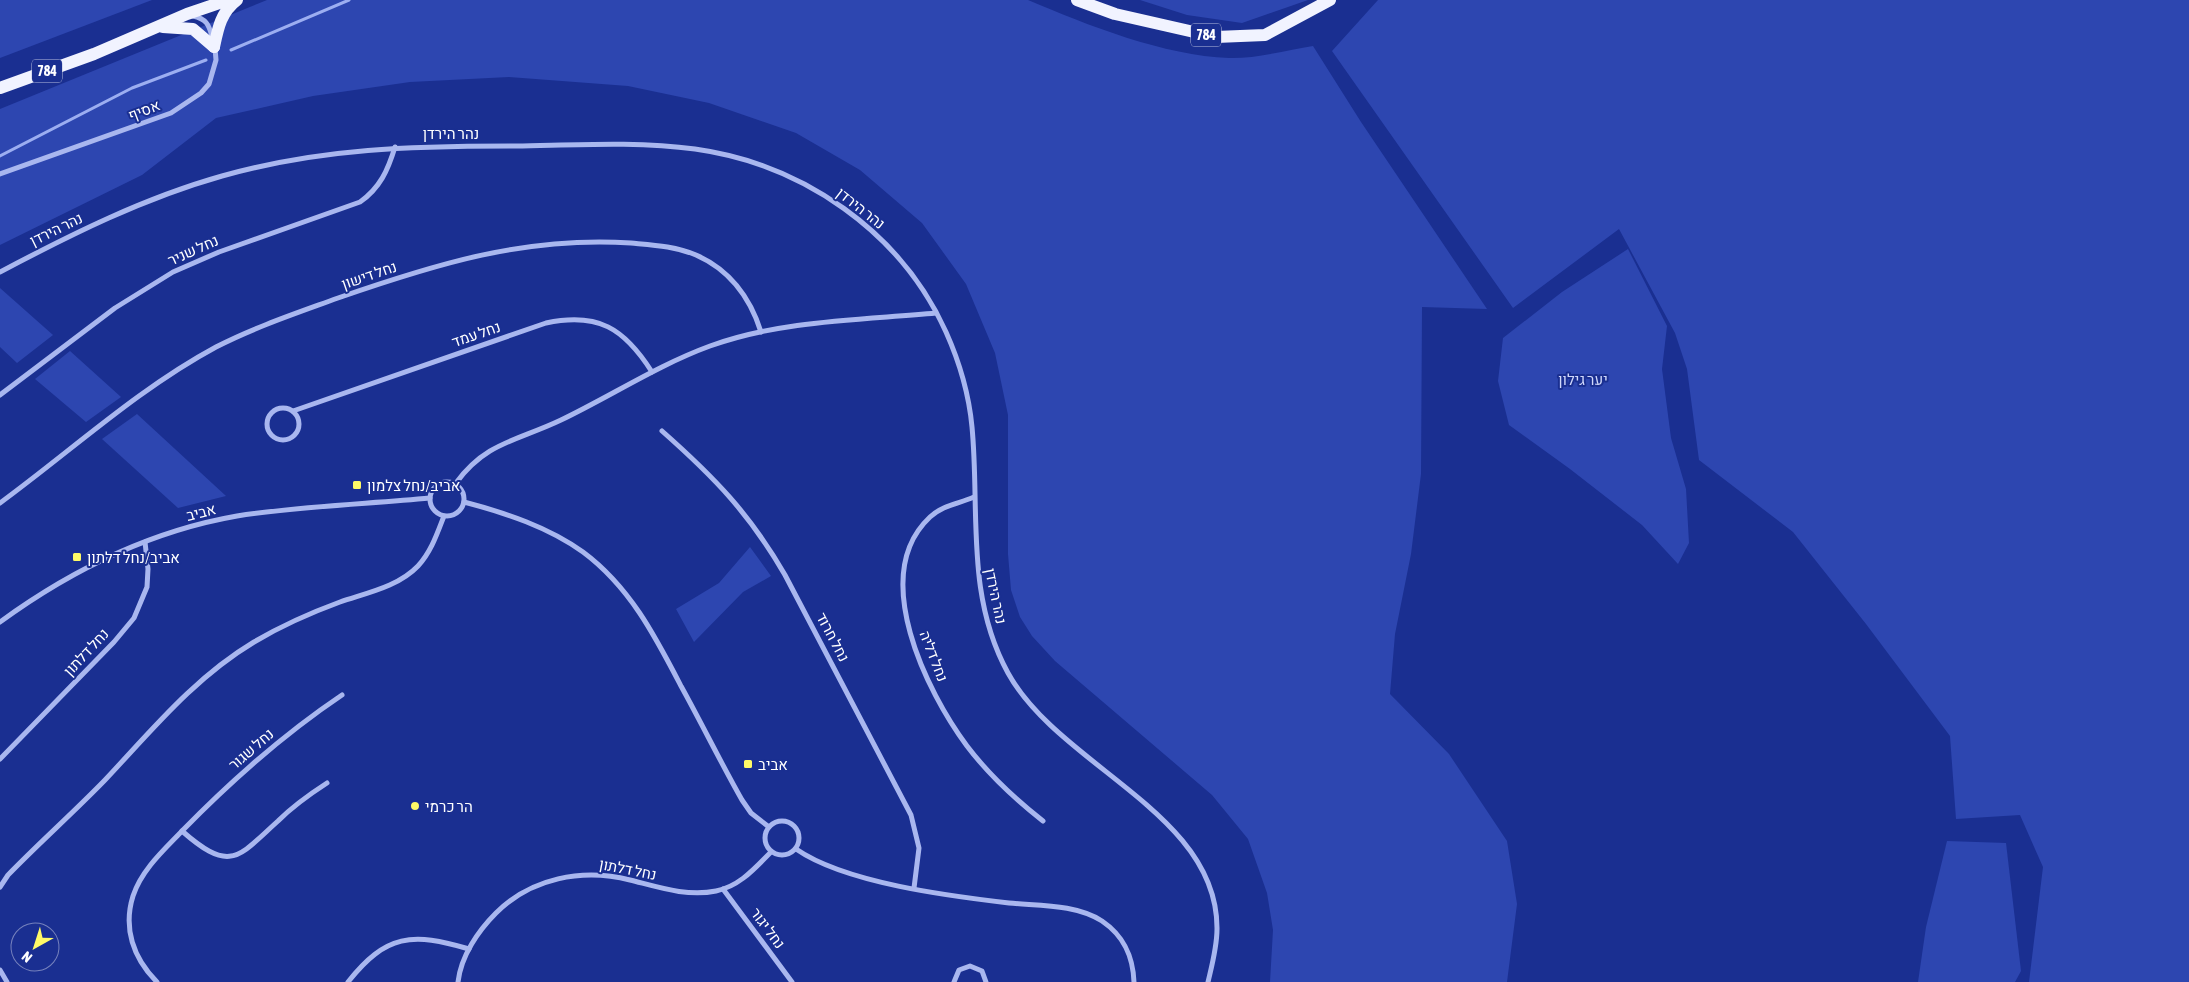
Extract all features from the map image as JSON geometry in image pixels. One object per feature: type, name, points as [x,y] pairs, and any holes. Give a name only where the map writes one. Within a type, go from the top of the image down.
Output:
[{"type":"main road","name":"784","points":[[0,88],[94,54],[187,14],[228,0]]},
{"type":"main road","points":[[158,27],[193,29],[214,47],[219,25],[224,14],[238,0]]},
{"type":"main road","name":"784","points":[[1077,0],[1115,14],[1216,37],[1265,35],[1330,0]]},
{"type":"street","name":"אסיף","points":[[0,174],[148,122],[178,109],[201,93],[209,84],[216,60],[214,47],[209,24],[199,17],[187,14]]},
{"type":"street","name":"נהר הירדן","points":[[0,272],[124,211],[195,184],[283,161],[346,151],[395,147],[629,145],[696,149],[755,163],[807,185],[852,214],[890,249],[922,288],[936,313],[962,376],[970,412],[975,467],[976,562],[986,620],[998,654],[1026,700],[1048,725],[1166,823],[1199,862],[1209,883],[1215,906],[1217,930],[1215,956],[1208,982]]},
{"type":"street","name":"נחל שניר","points":[[0,395],[115,308],[173,272],[218,252],[360,202],[372,192],[382,179],[395,147]]},
{"type":"street","name":"נחל דישון","points":[[0,503],[142,395],[217,347],[266,324],[371,287],[486,252],[551,243],[584,242],[657,245],[682,250],[717,267],[738,285],[754,310],[761,332]]},
{"type":"street","points":[[456,484],[468,467],[490,450],[562,420],[652,372],[711,346],[761,332],[805,325],[936,313]]},
{"type":"street","name":"נחל עמד","points":[[293,412],[546,323],[561,320],[588,320],[610,327],[632,344],[652,372]]},
{"type":"street","points":[[281,408],[293,412],[298,422],[295,434],[284,440],[273,436],[267,425],[270,414],[281,408]]},
{"type":"street","name":"נחל חרוד","points":[[662,432],[707,471],[738,504],[785,574],[908,808],[916,828],[918,848],[914,888]]},
{"type":"street","points":[[448,481],[456,484],[463,492],[464,502],[456,513],[444,516],[434,510],[430,498],[434,488],[440,483],[448,481]]},
{"type":"street","name":"נחל דליה","points":[[974,497],[939,510],[916,534],[904,562],[903,598],[918,654],[940,704],[953,726],[968,747],[1002,786],[1043,821]]},
{"type":"street","name":"אביב","points":[[0,622],[55,585],[90,566],[145,542],[199,525],[235,516],[272,511],[430,498]]},
{"type":"street","points":[[464,502],[528,522],[556,535],[583,552],[608,573],[631,598],[651,627],[742,800],[751,813],[768,827]]},
{"type":"street","points":[[0,887],[8,875],[95,790],[168,711],[197,683],[235,654],[276,630],[318,610],[389,585],[409,574],[424,559],[444,516]]},
{"type":"street","name":"נחל דלתון","points":[[0,758],[103,653],[134,618],[147,587],[148,569],[145,542]]},
{"type":"street","name":"נחל שגור","points":[[156,982],[139,960],[132,945],[129,912],[134,894],[143,876],[182,831],[264,754],[342,695]]},
{"type":"street","points":[[182,831],[199,845],[215,854],[238,855],[252,847],[291,809],[327,782]]},
{"type":"street","points":[[780,821],[793,825],[800,836],[796,849],[784,856],[771,852],[765,840],[768,827],[780,821]]},
{"type":"street","points":[[796,849],[810,859],[840,871],[914,888],[976,899],[1079,912],[1101,921],[1117,934],[1128,948],[1133,965],[1134,982]]},
{"type":"street","name":"נחל דלתון","points":[[458,982],[469,949],[485,924],[506,903],[531,887],[560,877],[593,874],[627,879],[686,892],[702,893],[723,889],[749,875],[771,852]]},
{"type":"street","name":"נחל יגור","points":[[723,889],[792,982]]},
{"type":"street","points":[[348,982],[370,957],[386,946],[402,939],[426,938],[469,949]]},
{"type":"street","points":[[954,982],[959,970],[970,966],[982,971],[986,982]]},
{"type":"street","points":[[0,970],[7,982]]},
{"type":"green space","points":[[0,0],[152,0],[0,58]]},
{"type":"green space","points":[[267,0],[1028,0],[1127,38],[1179,52],[1229,58],[1271,54],[1313,46],[1361,122],[1487,309],[1422,307],[1421,474],[1411,554],[1395,634],[1390,694],[1449,754],[1507,841],[1517,904],[1507,982],[1270,982],[1273,930],[1267,893],[1248,839],[1212,795],[1055,661],[1032,636],[1020,617],[1011,590],[1008,554],[1008,415],[995,353],[966,284],[922,223],[860,170],[796,133],[709,103],[628,86],[509,77],[410,82],[313,96],[216,118],[142,175],[0,245],[0,109]]},
{"type":"green space","points":[[1140,0],[1308,0],[1242,23],[1187,15]]},
{"type":"green space","points":[[1378,0],[2189,0],[2189,982],[2029,982],[2043,867],[2020,815],[1956,819],[1950,736],[1866,624],[1793,532],[1699,460],[1687,369],[1675,333],[1619,229],[1513,308],[1332,51]]},
{"type":"green space","name":"יער גילון","points":[[1628,249],[1667,326],[1662,369],[1671,438],[1686,489],[1689,543],[1678,564],[1642,525],[1509,425],[1498,381],[1503,338],[1562,292]]},
{"type":"green space","points":[[0,288],[53,335],[17,363],[0,347]]},
{"type":"green space","points":[[70,351],[121,397],[86,422],[35,379]]},
{"type":"green space","points":[[137,414],[226,496],[178,508],[102,439]]},
{"type":"green space","points":[[750,547],[771,576],[743,592],[694,642],[676,609],[719,583]]},
{"type":"green space","points":[[1947,841],[2006,843],[2021,971],[2015,982],[1918,982],[1926,927]]},
{"type":"waterway","points":[[231,50],[349,0]]},
{"type":"waterway","points":[[0,156],[132,88],[206,60]]},
{"type":"place","name":"אביב/נחל צלמון","points":[[357,485]]},
{"type":"place","name":"אביב/נחל דלתון","points":[[77,557]]},
{"type":"place","name":"אביב","points":[[748,764]]},
{"type":"place","name":"הר כרמי","points":[[415,806]]}]
